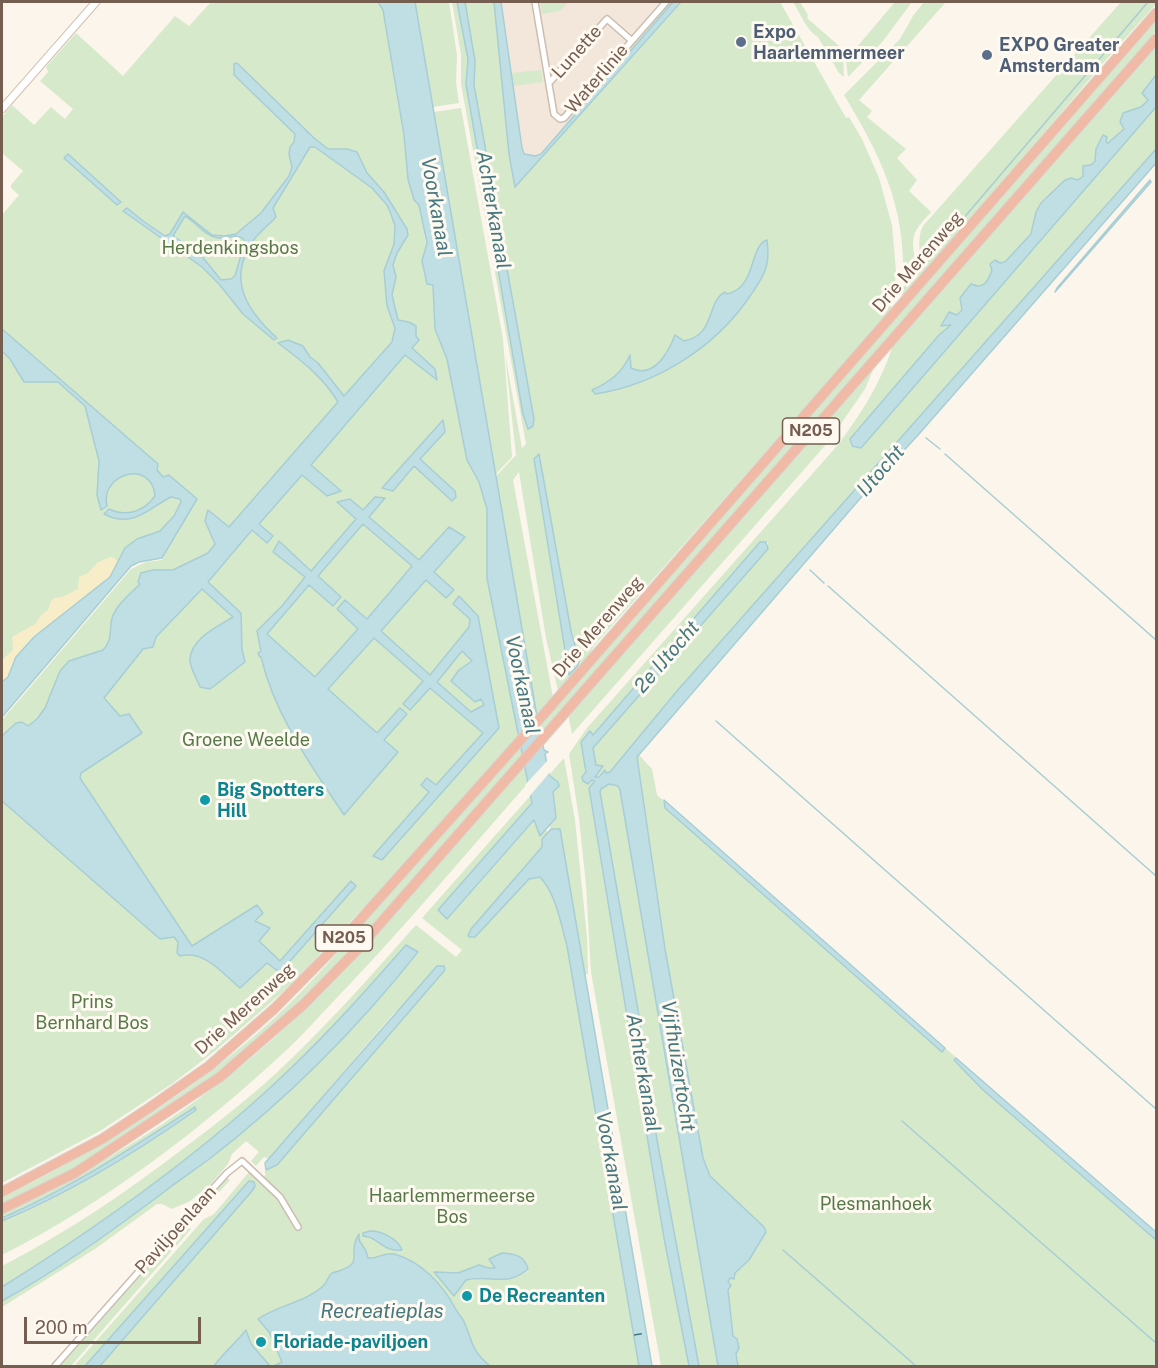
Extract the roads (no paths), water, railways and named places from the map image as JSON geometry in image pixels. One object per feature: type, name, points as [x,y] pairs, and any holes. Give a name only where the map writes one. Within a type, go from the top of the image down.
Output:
[{"type":"highway","name":"Drie Merenweg","points":[[2,1192],[102,1139],[217,1059],[274,1009],[343,939],[543,715],[1156,13]]},
{"type":"highway","name":"Drie Merenweg","points":[[2,1209],[75,1173],[176,1108],[220,1077],[304,1004],[356,951],[1156,39]]},
{"type":"street","points":[[2,110],[96,2]]},
{"type":"street","name":"Waterlinie","points":[[535,2],[554,114],[560,119],[564,118],[666,2]]},
{"type":"street","name":"Lunette","points":[[549,83],[607,19],[632,40]]},
{"type":"street","name":"Paviljoenlaan","points":[[55,1366],[205,1197],[227,1173],[242,1161],[280,1197],[298,1227]]},
{"type":"water","name":"Voorkanaal","points":[[378,2],[415,2],[540,734],[544,750],[548,752],[545,754],[549,775],[558,782],[559,786],[553,792],[556,818],[540,836],[534,820],[447,919],[438,910],[532,803],[487,578],[487,509],[479,482],[467,460],[447,359],[435,329],[433,285],[427,284],[422,261],[427,243],[419,205],[414,200],[408,179],[404,135],[383,10]]},
{"type":"water","name":"Achterkanaal","points":[[457,2],[465,2],[475,61],[474,85],[534,419],[533,426],[528,429],[523,414],[466,84],[468,59]]},
{"type":"water","points":[[494,2],[501,2],[522,148],[524,154],[535,156],[541,154],[673,2],[681,2],[515,187],[509,154]]},
{"type":"water","points":[[237,63],[328,149],[347,149],[357,152],[367,173],[384,192],[407,229],[408,235],[393,265],[396,277],[392,295],[398,320],[416,326],[416,336],[419,340],[412,348],[435,369],[437,380],[405,355],[311,465],[341,491],[327,496],[302,475],[259,524],[273,536],[267,543],[252,530],[208,582],[241,613],[242,649],[245,662],[210,689],[200,687],[191,666],[191,652],[206,634],[233,617],[202,589],[156,637],[153,647],[143,649],[104,698],[120,716],[129,714],[142,733],[81,773],[80,778],[192,946],[257,905],[263,913],[255,921],[270,928],[259,941],[280,961],[351,881],[356,886],[284,968],[279,972],[267,963],[240,988],[213,964],[197,956],[180,956],[177,953],[178,942],[174,937],[160,939],[2,801],[2,736],[16,723],[22,722],[28,726],[37,719],[45,708],[60,671],[69,661],[103,650],[109,639],[114,613],[140,584],[138,582],[141,573],[153,570],[173,570],[208,553],[215,544],[205,521],[208,510],[229,527],[338,402],[319,377],[278,343],[288,340],[303,346],[344,396],[392,342],[395,328],[387,306],[384,271],[394,244],[395,226],[391,214],[387,205],[372,188],[315,147],[310,147],[273,208],[276,217],[253,241],[241,268],[241,281],[249,305],[277,338],[274,340],[243,314],[202,267],[123,211],[127,208],[165,236],[170,234],[183,212],[212,235],[236,234],[261,213],[289,176],[292,167],[290,147],[294,142],[295,134],[234,75],[234,64]],"holes":[[[185,216],[213,237],[236,236],[245,241],[235,276],[221,280],[200,254],[173,236]]]},
{"type":"water","points":[[1156,75],[1156,107],[861,448],[852,446],[850,439],[939,335],[951,325],[941,326],[949,312],[957,315],[962,310],[960,298],[971,284],[979,286],[985,283],[992,270],[990,264],[995,260],[1000,263],[1005,262],[1031,234],[1036,212],[1041,203],[1065,180],[1071,178],[1078,180],[1083,176],[1083,166],[1091,165],[1095,161],[1096,149],[1103,135],[1107,137],[1106,142],[1108,143],[1124,129],[1120,122],[1123,113],[1141,107],[1148,100],[1142,93]]},
{"type":"water","points":[[1156,149],[1156,163],[864,494],[637,757],[665,949],[703,1158],[710,1176],[764,1227],[766,1232],[749,1260],[735,1273],[734,1279],[730,1278],[728,1282],[731,1285],[728,1290],[733,1336],[737,1339],[739,1348],[736,1354],[738,1366],[718,1366],[620,790],[618,786],[609,784],[601,789],[657,1140],[699,1366],[689,1366],[664,1238],[589,788],[595,781],[592,780],[588,784],[583,781],[582,777],[586,772],[581,742],[590,731],[593,735],[760,542],[766,542],[768,549],[593,748],[596,765],[603,766],[595,777],[599,777],[605,770],[606,773],[610,772],[677,691]]},
{"type":"water","points":[[68,154],[121,202],[117,205],[64,158]]},
{"type":"water","points":[[1150,180],[1151,182],[1055,292],[1057,288]]},
{"type":"water","points":[[767,240],[768,258],[762,278],[734,317],[718,334],[681,362],[661,373],[617,389],[595,394],[592,390],[615,376],[630,355],[631,368],[647,370],[664,356],[675,335],[684,341],[694,338],[701,332],[719,297],[725,292],[727,294],[737,290],[743,284],[757,250]]},
{"type":"water","points":[[2,329],[158,464],[157,470],[163,477],[169,475],[197,499],[162,558],[139,562],[131,566],[2,717],[2,682],[8,677],[16,657],[34,637],[110,577],[125,548],[137,539],[160,531],[174,516],[181,502],[180,499],[171,497],[147,512],[132,518],[114,518],[104,514],[109,509],[128,513],[146,506],[155,496],[152,484],[145,477],[136,474],[118,479],[111,486],[107,495],[107,506],[101,510],[97,495],[99,461],[85,406],[58,382],[24,382],[10,359],[2,351]]},
{"type":"water","points":[[443,420],[445,432],[420,459],[455,491],[456,497],[452,501],[414,466],[393,491],[382,488]]},
{"type":"water","points":[[539,454],[571,631],[579,661],[577,667],[569,675],[534,459]]},
{"type":"water","points":[[375,497],[385,498],[369,517],[419,560],[449,527],[465,537],[434,572],[454,590],[446,598],[426,580],[381,631],[430,675],[469,627],[470,619],[453,604],[459,596],[478,616],[499,728],[382,860],[373,856],[429,792],[421,785],[427,778],[436,785],[483,733],[430,688],[410,710],[403,704],[423,681],[374,638],[328,689],[377,733],[400,708],[407,714],[384,740],[398,752],[344,815],[295,739],[275,700],[258,653],[261,651],[257,631],[282,606],[305,577],[273,552],[279,541],[311,571],[356,519],[337,502],[350,499],[363,510]],"holes":[[[363,524],[412,566],[367,619],[345,600],[337,609],[358,629],[315,677],[267,634],[309,585],[333,606],[341,597],[318,576]],[[462,651],[472,661],[459,670],[451,681],[475,702],[481,699],[484,705],[471,712],[437,682]]]},
{"type":"water","points":[[664,800],[945,1048],[942,1052],[665,808]]},
{"type":"water","name":"Voorkanaal","points":[[551,829],[560,829],[652,1366],[639,1366],[567,946],[557,910],[546,884],[540,877],[529,879],[475,937],[468,936],[471,929],[542,847],[542,839]]},
{"type":"water","points":[[406,945],[418,952],[395,981],[345,1036],[265,1113],[208,1160],[105,1235],[2,1301],[2,1287],[78,1238],[152,1185],[258,1099],[321,1038]]},
{"type":"water","points":[[437,966],[444,966],[445,970],[277,1165],[266,1170],[265,1163]]},
{"type":"water","points":[[956,1058],[1156,1232],[1156,1240],[982,1089],[954,1060]]},
{"type":"water","points":[[195,1107],[196,1110],[126,1157],[52,1198],[2,1221],[2,1218],[100,1167]]},
{"type":"water","points":[[249,1181],[254,1182],[255,1186],[252,1191],[100,1366],[85,1366]]},
{"type":"water","points":[[370,1231],[389,1236],[402,1250],[389,1249],[372,1238],[363,1236],[363,1233]]},
{"type":"water","name":"Recreatieplas","points":[[359,1234],[359,1240],[368,1258],[387,1254],[404,1257],[422,1268],[438,1283],[463,1320],[476,1351],[490,1366],[274,1366],[282,1362],[269,1332],[258,1319],[309,1296],[324,1285],[332,1273],[350,1266],[353,1262],[355,1242]]},
{"type":"water","points":[[502,1253],[518,1256],[528,1269],[513,1278],[466,1280],[454,1296],[434,1272],[458,1273],[479,1265],[495,1268],[489,1259]]},
{"type":"water","points":[[246,1330],[251,1344],[270,1366],[214,1366],[222,1356]]},
{"type":"waterway","points":[[933,254],[1148,2]]},
{"type":"waterway","points":[[926,438],[940,449]]},
{"type":"waterway","points":[[945,454],[1156,640]]},
{"type":"waterway","points":[[810,570],[824,583]]},
{"type":"waterway","points":[[828,586],[1156,876]]},
{"type":"waterway","points":[[716,721],[1156,1109]]},
{"type":"waterway","points":[[902,1121],[1156,1343]]},
{"type":"waterway","points":[[783,1250],[916,1366]]},
{"type":"place","name":"Expo Haarlemmermeer","points":[[741,42]]},
{"type":"place","name":"EXPO Greater Amsterdam","points":[[987,55]]},
{"type":"place","name":"Big Spotters Hill","points":[[205,800]]},
{"type":"place","name":"De Recreanten","points":[[467,1296]]},
{"type":"place","name":"Floriade-paviljoen","points":[[261,1342]]},
{"type":"park label","name":"Herdenkingsbos","points":[[230,248]]},
{"type":"park label","name":"Groene Weelde","points":[[246,740]]},
{"type":"park label","name":"Prins Bernhard Bos","points":[[92,1012]]},
{"type":"park label","name":"Plesmanhoek","points":[[876,1204]]},
{"type":"park label","name":"Haarlemmermeerse Bos","points":[[452,1206]]},
{"type":"water label","name":"IJtocht","points":[[881,471]]},
{"type":"water label","name":"2e IJtocht","points":[[667,657]]},
{"type":"water label","name":"Vijfhuizertocht","points":[[678,1066]]}]
